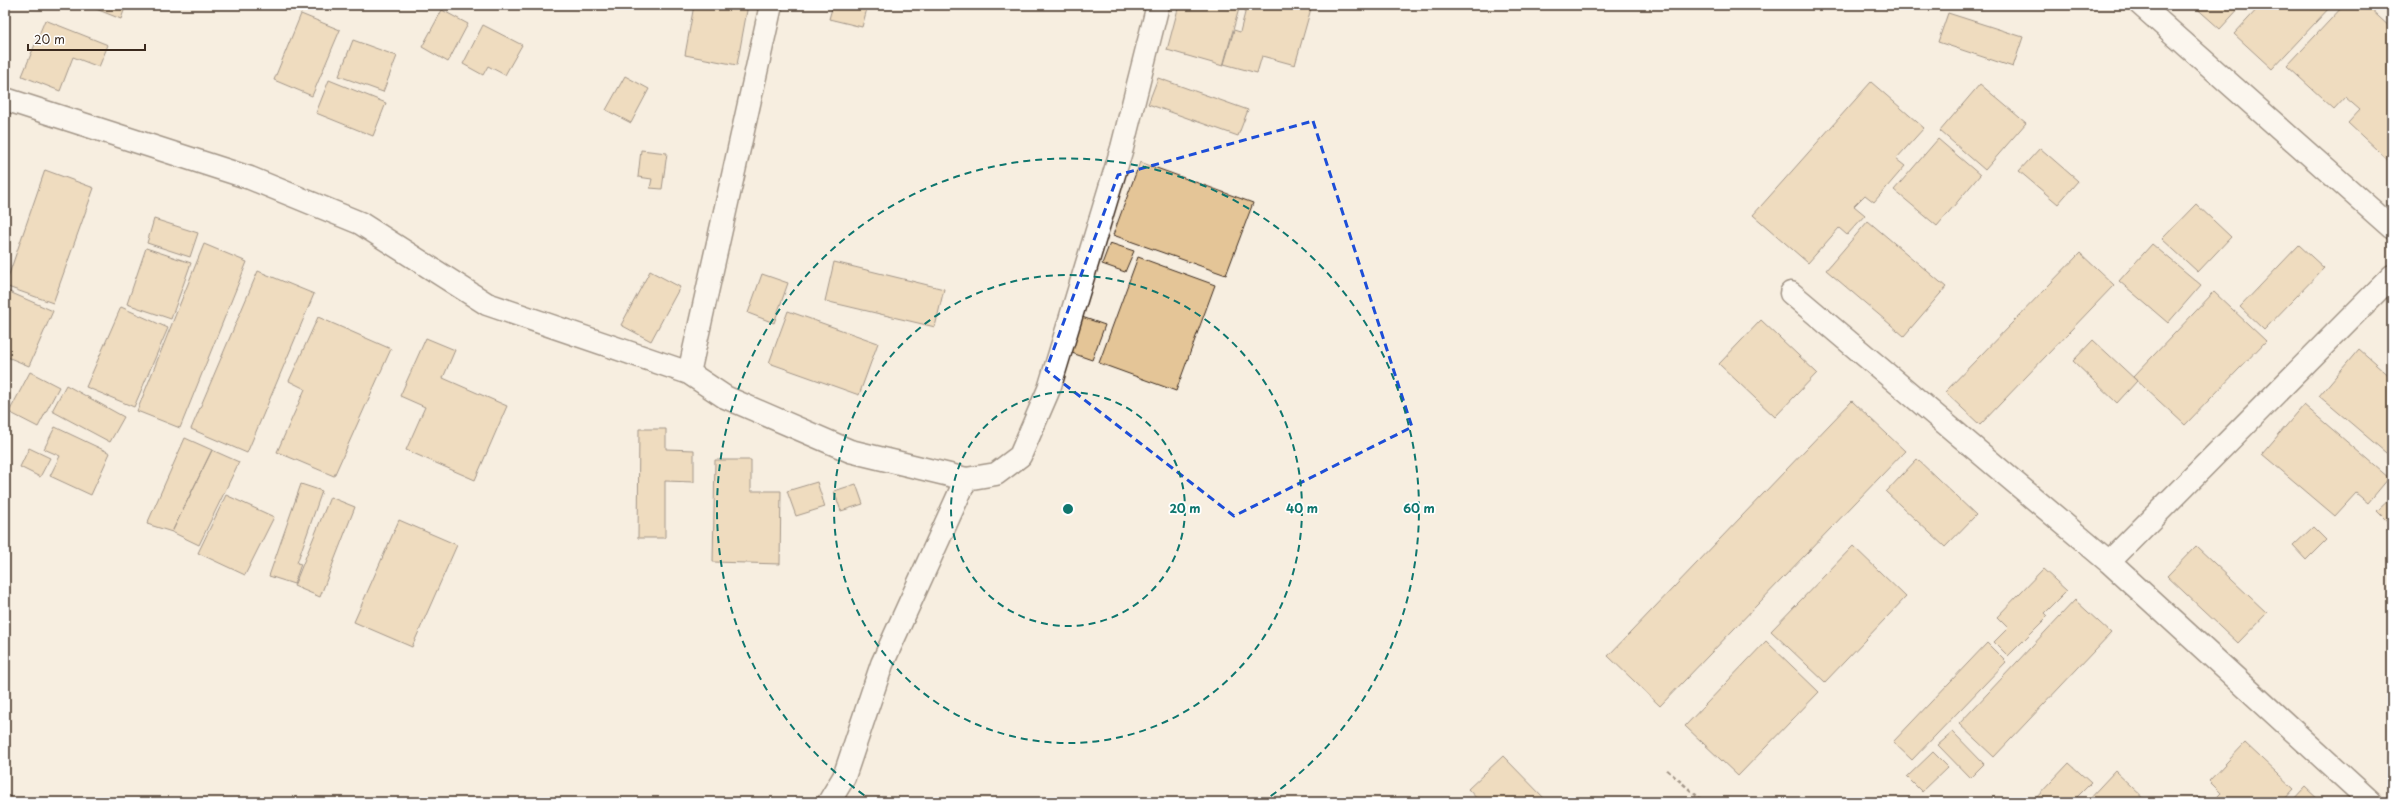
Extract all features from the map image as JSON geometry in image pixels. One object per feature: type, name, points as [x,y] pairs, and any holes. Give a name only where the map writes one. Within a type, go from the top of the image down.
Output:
[{"type":"street","points":[[689,373],[771,5]]},
{"type":"street","points":[[5,99],[250,178],[360,222],[487,304],[689,373],[725,397],[850,451],[966,479],[996,474],[1020,456],[1049,388],[1122,148],[1158,5]]},
{"type":"street","points":[[2141,5],[2392,228]]},
{"type":"street","points":[[2109,562],[2392,276]]},
{"type":"street","points":[[1791,293],[2109,562],[2371,802]]},
{"type":"street","points":[[829,802],[844,777],[882,664],[966,479]]},
{"type":"path","points":[[1666,770],[1704,802]]},
{"type":"highlighted area","points":[[1313,121],[1412,427],[1234,516],[1046,370],[1118,175]]},
{"type":"building","points":[[86,5],[126,5],[121,19]]},
{"type":"building","points":[[694,5],[707,8],[708,5],[748,5],[737,65],[685,55]]},
{"type":"building","points":[[833,5],[868,5],[862,27],[829,19]]},
{"type":"building","points":[[1179,5],[1240,5],[1223,66],[1167,50]]},
{"type":"building","points":[[1247,5],[1275,7],[1275,5],[1312,5],[1295,65],[1262,56],[1257,73],[1224,64],[1234,30],[1240,32]]},
{"type":"building","points":[[2193,5],[2242,5],[2220,29]]},
{"type":"building","points":[[2261,5],[2331,6],[2272,69],[2234,34]]},
{"type":"building","points":[[2344,5],[2366,5],[2392,29],[2392,164],[2348,123],[2360,110],[2345,97],[2334,109],[2287,66]]},
{"type":"building","points":[[442,10],[468,24],[448,62],[422,47]]},
{"type":"building","points":[[1948,13],[2023,37],[2013,67],[1938,42]]},
{"type":"building","points":[[301,14],[340,30],[312,96],[274,80]]},
{"type":"building","points":[[45,20],[108,45],[99,67],[73,57],[60,91],[22,76]]},
{"type":"building","points":[[483,25],[522,45],[505,75],[488,66],[483,75],[463,64]]},
{"type":"building","points":[[353,40],[397,56],[383,92],[339,76]]},
{"type":"building","points":[[625,76],[649,89],[631,123],[606,110]]},
{"type":"building","points":[[1158,78],[1248,110],[1238,136],[1148,104]]},
{"type":"building","points":[[329,80],[386,103],[373,136],[316,113]]},
{"type":"building","points":[[1871,82],[1924,128],[1896,159],[1905,166],[1874,202],[1865,195],[1854,206],[1865,215],[1847,235],[1839,228],[1808,263],[1753,215]]},
{"type":"building","points":[[1980,84],[2026,123],[1985,170],[1940,131]]},
{"type":"building","points":[[1938,139],[1980,175],[1937,226],[1894,190]]},
{"type":"building","points":[[2040,148],[2078,181],[2058,204],[2019,171]]},
{"type":"building","points":[[641,150],[667,153],[662,189],[650,188],[652,179],[638,177]]},
{"type":"building","points":[[1140,162],[1253,203],[1226,275],[1113,235]]},
{"type":"building","points":[[45,170],[94,188],[53,303],[5,286]]},
{"type":"building","points":[[2196,204],[2231,237],[2198,272],[2162,239]]},
{"type":"building","points":[[154,219],[198,233],[190,257],[147,243]]},
{"type":"building","points":[[1868,221],[1946,287],[1904,336],[1826,270]]},
{"type":"building","points":[[1110,243],[1134,251],[1125,272],[1102,264]]},
{"type":"building","points":[[204,244],[247,262],[180,428],[137,411]]},
{"type":"building","points":[[2152,244],[2201,285],[2168,323],[2119,281]]},
{"type":"building","points":[[2299,245],[2324,268],[2264,330],[2240,307]]},
{"type":"building","points":[[146,248],[191,263],[171,319],[127,304]]},
{"type":"building","points":[[2080,253],[2114,285],[1980,425],[1945,392]]},
{"type":"building","points":[[1138,257],[1215,285],[1176,391],[1099,363]]},
{"type":"building","points":[[834,262],[944,289],[935,327],[825,301]]},
{"type":"building","points":[[258,271],[314,294],[247,453],[191,429]]},
{"type":"building","points":[[650,271],[680,287],[651,341],[621,325]]},
{"type":"building","points":[[762,274],[788,283],[774,323],[748,313]]},
{"type":"building","points":[[5,290],[53,311],[29,366],[5,356]]},
{"type":"building","points":[[2214,292],[2266,341],[2185,425],[2133,377]]},
{"type":"building","points":[[121,307],[168,328],[134,407],[86,387]]},
{"type":"building","points":[[788,311],[878,343],[859,395],[769,363]]},
{"type":"building","points":[[318,317],[391,349],[334,476],[277,452],[305,389],[289,381]]},
{"type":"building","points":[[1082,317],[1105,325],[1092,360],[1069,352]]},
{"type":"building","points":[[1761,320],[1817,373],[1775,417],[1719,364]]},
{"type":"building","points":[[426,338],[455,350],[443,378],[507,406],[475,480],[406,450],[425,407],[400,396]]},
{"type":"building","points":[[2093,340],[2137,381],[2117,403],[2073,361]]},
{"type":"building","points":[[2359,349],[2392,378],[2392,458],[2319,396]]},
{"type":"building","points":[[30,372],[59,387],[38,427],[9,412]]},
{"type":"building","points":[[66,385],[124,417],[110,442],[52,411]]},
{"type":"building","points":[[1852,401],[1905,451],[1660,706],[1608,656]]},
{"type":"building","points":[[2304,405],[2389,478],[2368,503],[2356,493],[2335,516],[2262,454]]},
{"type":"building","points":[[55,427],[110,453],[91,495],[50,476],[60,456],[44,449]]},
{"type":"building","points":[[639,429],[666,429],[666,449],[694,450],[694,482],[665,481],[665,538],[638,538]]},
{"type":"building","points":[[185,438],[212,450],[172,532],[147,524]]},
{"type":"building","points":[[29,448],[50,458],[40,477],[20,467]]},
{"type":"building","points":[[212,450],[239,462],[199,545],[172,532]]},
{"type":"building","points":[[1917,459],[1976,515],[1945,547],[1886,492]]},
{"type":"building","points":[[715,460],[751,460],[751,491],[781,491],[780,564],[713,562]]},
{"type":"building","points":[[817,482],[825,507],[796,516],[787,491]]},
{"type":"building","points":[[301,484],[322,491],[297,563],[301,564],[294,584],[269,576]]},
{"type":"building","points":[[856,484],[863,504],[841,511],[834,491]]},
{"type":"building","points":[[226,495],[274,517],[245,575],[198,553]]},
{"type":"building","points":[[330,497],[355,507],[320,597],[294,586]]},
{"type":"building","points":[[2392,497],[2392,526],[2377,511]]},
{"type":"building","points":[[399,520],[457,545],[412,647],[354,622]]},
{"type":"building","points":[[2313,527],[2326,540],[2306,560],[2293,546]]},
{"type":"building","points":[[1853,546],[1906,597],[1825,682],[1771,631]]},
{"type":"building","points":[[2196,546],[2267,613],[2238,643],[2167,576]]},
{"type":"building","points":[[2043,569],[2067,591],[2045,613],[2048,616],[2008,656],[1994,642],[2008,628],[1997,617]]},
{"type":"building","points":[[2075,600],[2111,633],[1994,757],[1959,724]]},
{"type":"building","points":[[1766,641],[1819,692],[1738,776],[1685,726]]},
{"type":"building","points":[[1987,643],[2006,662],[1912,760],[1893,742]]},
{"type":"building","points":[[1953,732],[1984,764],[1970,778],[1938,745]]},
{"type":"building","points":[[2245,743],[2294,789],[2282,802],[2212,802],[2221,793],[2209,781]]},
{"type":"building","points":[[1933,752],[1948,767],[1922,792],[1907,777]]},
{"type":"building","points":[[1503,756],[1548,802],[1480,802],[1468,789]]},
{"type":"building","points":[[2069,763],[2091,783],[2072,802],[2036,802],[2034,800]]},
{"type":"building","points":[[2115,771],[2148,802],[2086,802]]},
{"type":"building","points":[[2305,787],[2321,802],[2291,802]]},
{"type":"building","points":[[2199,796],[2206,802],[2193,802]]}]
